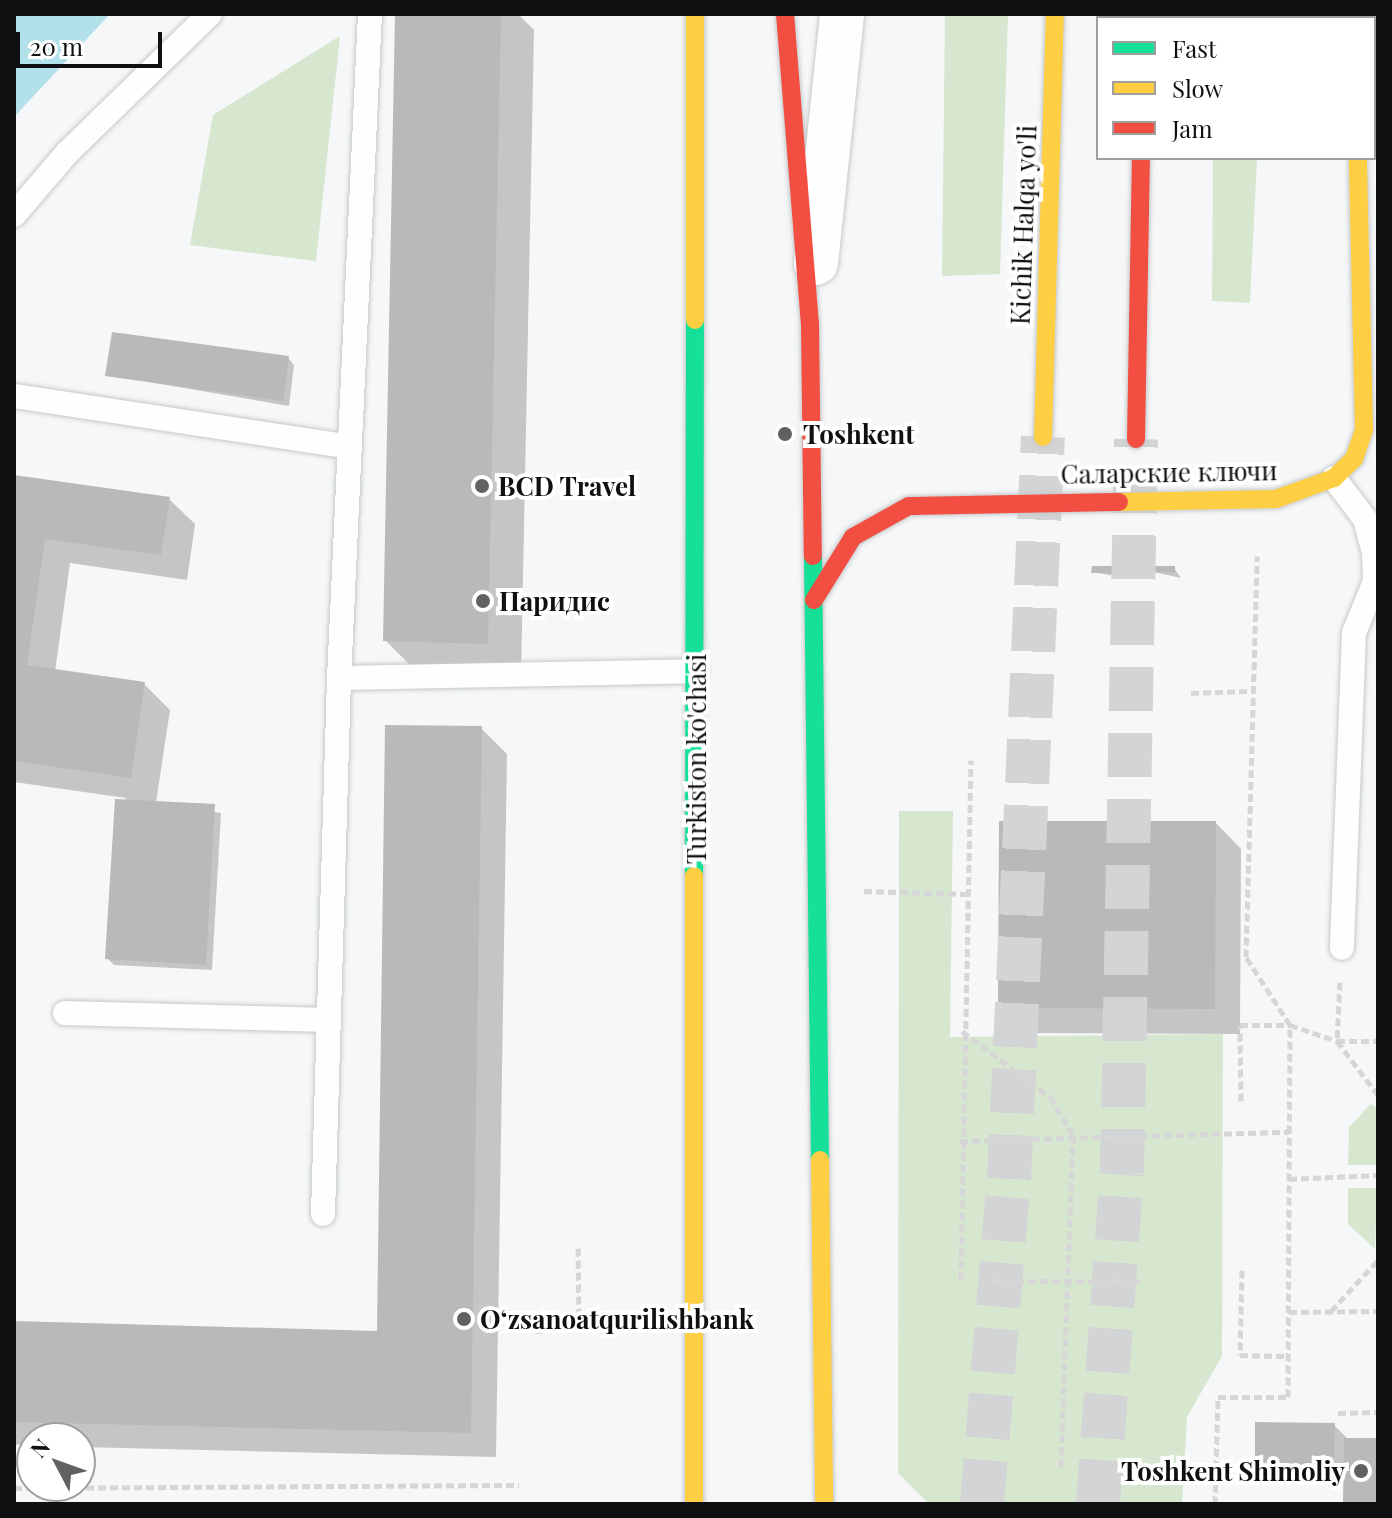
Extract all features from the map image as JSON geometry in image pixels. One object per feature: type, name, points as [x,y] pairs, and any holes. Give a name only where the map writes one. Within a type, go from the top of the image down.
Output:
[{"type":"main road","name":"Turkiston ko'chasi","points":[[694,1504],[695,14]]},
{"type":"main road","points":[[785,14],[810,325],[824,1504]]},
{"type":"main road","name":"Kichik Halqa yo'li","points":[[1043,437],[1055,14]]},
{"type":"main road","points":[[1136,439],[1141,160]]},
{"type":"main road","points":[[1334,478],[1354,459],[1364,430],[1358,160]]},
{"type":"main road","name":"Саларские ключи","points":[[813,602],[853,537],[909,506],[1276,499],[1334,478]]},
{"type":"street","points":[[810,325],[842,14]]},
{"type":"lane","points":[[14,215],[67,153],[210,14]]},
{"type":"lane","points":[[323,1214],[345,446],[370,14]]},
{"type":"lane","points":[[14,396],[345,446]]},
{"type":"lane","points":[[1334,478],[1372,523],[1375,581],[1354,633],[1342,948]]},
{"type":"lane","points":[[339,678],[696,671]]},
{"type":"lane","points":[[65,1013],[328,1020]]},
{"type":"path","points":[[1215,1504],[1218,1397],[1288,1397],[1290,1025],[1246,957],[1249,691],[1257,556]]},
{"type":"path","points":[[1191,693],[1249,691]]},
{"type":"path","points":[[961,1280],[961,1031],[971,760]]},
{"type":"path","points":[[816,890],[967,894]]},
{"type":"path","points":[[1342,948],[1337,1041],[1378,1095]]},
{"type":"path","points":[[1241,1101],[1240,1025],[1290,1025],[1337,1041],[1378,1041]]},
{"type":"path","points":[[961,1031],[1050,1097],[1073,1135],[1065,1284],[1061,1467]]},
{"type":"path","points":[[960,1141],[1073,1135],[1289,1132]]},
{"type":"path","points":[[1289,1179],[1378,1175]]},
{"type":"path","points":[[535,1331],[579,1328],[578,1245]]},
{"type":"path","points":[[1331,1311],[1378,1260]]},
{"type":"path","points":[[1242,1270],[1240,1355],[1289,1356]]},
{"type":"path","points":[[992,1281],[1065,1284],[1140,1281]]},
{"type":"path","points":[[1289,1312],[1378,1311]]},
{"type":"path","points":[[1338,1413],[1378,1412]]},
{"type":"path","points":[[14,1488],[519,1485]]},
{"type":"green space","points":[[945,14],[1008,14],[1000,274],[942,276]]},
{"type":"green space","points":[[340,36],[316,261],[190,245],[213,115]]},
{"type":"green space","points":[[1213,160],[1257,160],[1250,303],[1212,301]]},
{"type":"green space","points":[[899,811],[953,811],[950,1037],[1223,1034],[1222,1356],[1187,1417],[1182,1503],[929,1504],[898,1473]]},
{"type":"green space","points":[[1371,1104],[1378,1109],[1378,1165],[1348,1165],[1349,1127]]},
{"type":"green space","points":[[1348,1188],[1377,1188],[1375,1249],[1348,1224]]},
{"type":"water","points":[[14,14],[110,14],[14,117]]},
{"type":"building","points":[[395,14],[501,14],[488,644],[383,641]]},
{"type":"building","points":[[112,332],[289,356],[283,401],[105,376]]},
{"type":"building","points":[[14,475],[170,497],[161,555],[45,539],[27,665],[145,682],[131,778],[14,761]]},
{"type":"building","points":[[1092,566],[1119,566],[1120,573],[1091,573]]},
{"type":"building","points":[[1147,566],[1175,566],[1175,572],[1147,572]]},
{"type":"building","points":[[385,725],[482,726],[471,1433],[14,1422],[14,1321],[377,1331]]},
{"type":"building","points":[[115,799],[215,804],[206,965],[105,959]]},
{"type":"building","points":[[999,821],[1216,821],[1215,1009],[998,1008]]},
{"type":"building","points":[[1255,1422],[1335,1423],[1334,1467],[1255,1467]]},
{"type":"building","name":"Toshkent Shimoliy","points":[[1344,1438],[1378,1438],[1378,1504],[1343,1504]]},
{"type":"tunnel","points":[[982,1504],[1009,1179],[1043,437]]},
{"type":"tunnel","points":[[1098,1504],[1122,1173],[1136,439]]},
{"type":"traffic: fast","points":[[694,876],[695,320]]},
{"type":"traffic: fast","points":[[813,556],[820,1160]]},
{"type":"traffic: slow","points":[[695,14],[695,320]]},
{"type":"traffic: slow","points":[[1043,437],[1055,14]]},
{"type":"traffic: slow","points":[[1119,502],[1276,499],[1334,478],[1354,459],[1364,430],[1358,160]]},
{"type":"traffic: slow","points":[[694,876],[694,1504]]},
{"type":"traffic: slow","points":[[820,1160],[824,1504]]},
{"type":"traffic: jam","points":[[785,14],[810,325],[813,556]]},
{"type":"traffic: jam","points":[[1136,439],[1141,160]]},
{"type":"traffic: jam","points":[[814,600],[853,537],[909,506],[1119,502]]},
{"type":"place","name":"Toshkent","points":[[785,434]]},
{"type":"place","name":"BCD Travel","points":[[482,486]]},
{"type":"place","name":"Паридис","points":[[483,601]]},
{"type":"place","name":"Oʻzsanoatqurilishbank","points":[[464,1319]]},
{"type":"place","name":"Toshkent Shimoliy","points":[[1361,1471]]}]
